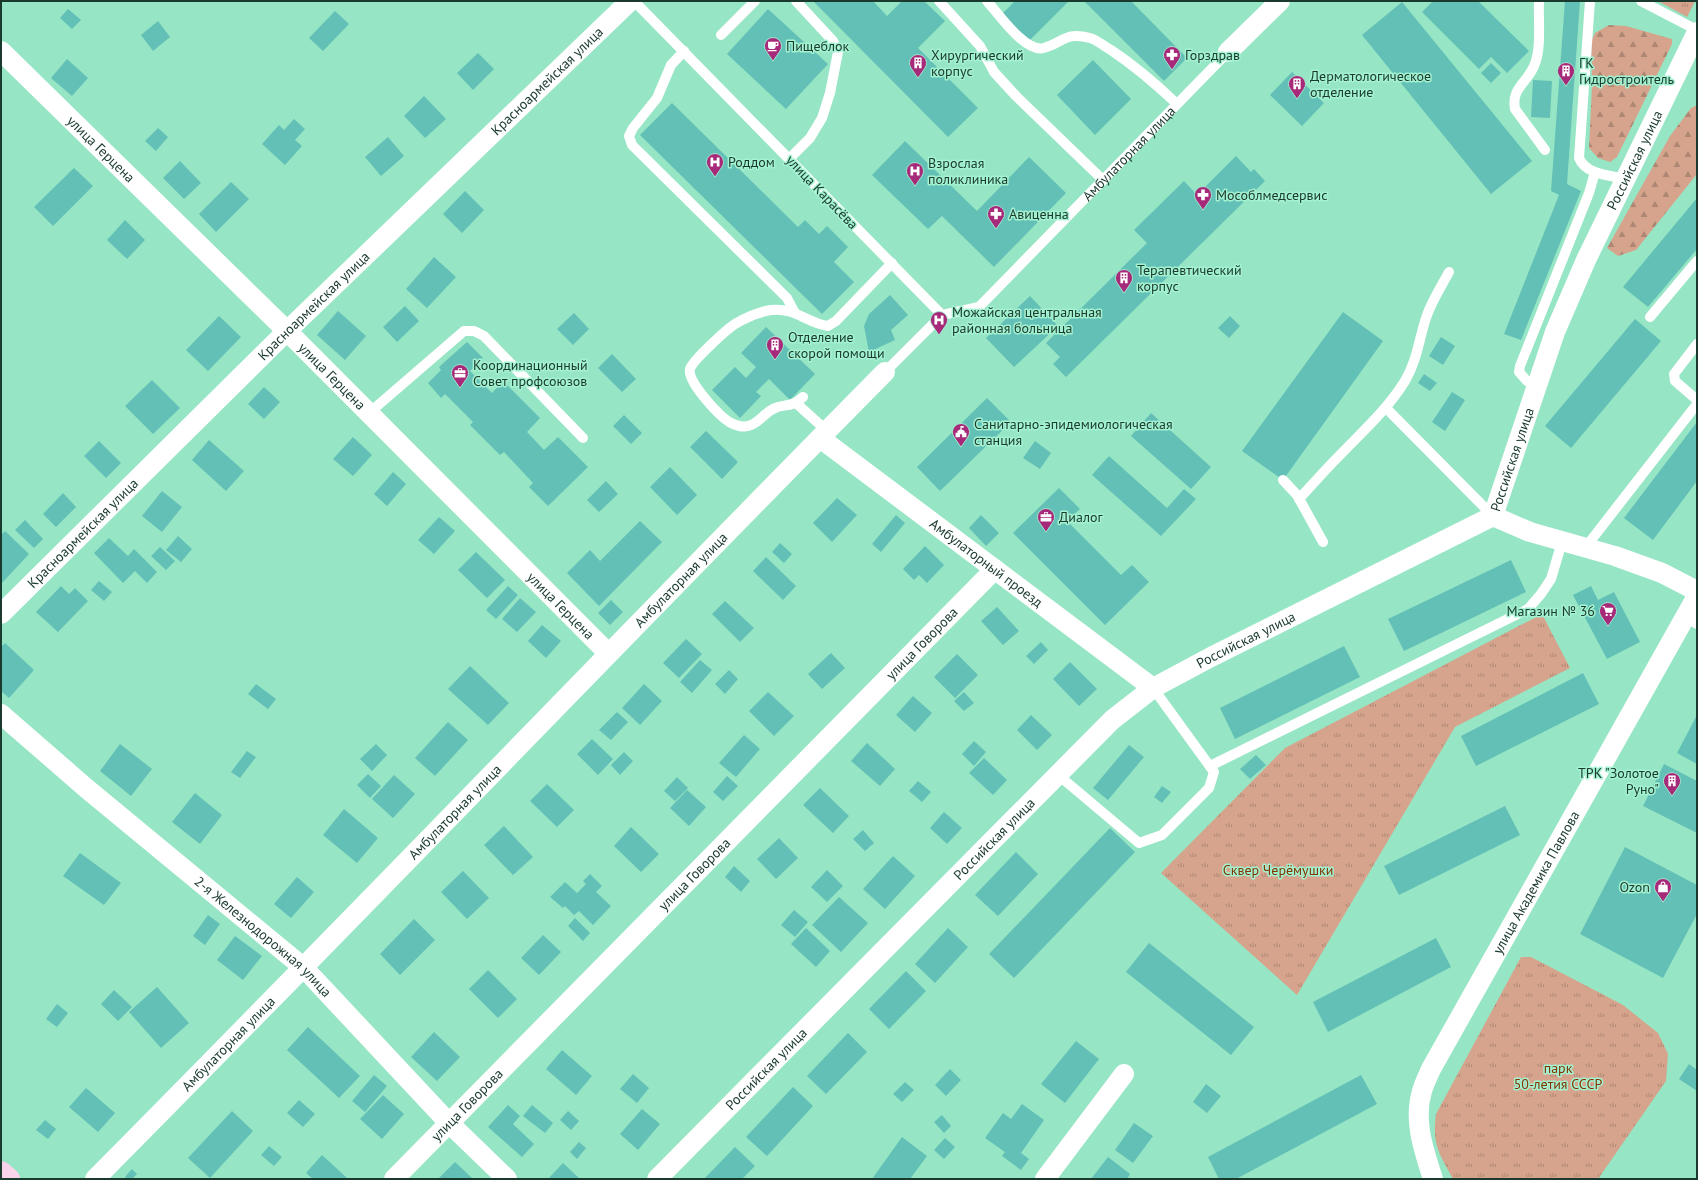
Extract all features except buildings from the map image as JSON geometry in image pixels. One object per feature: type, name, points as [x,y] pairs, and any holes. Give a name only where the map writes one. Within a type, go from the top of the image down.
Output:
[{"type":"main road","points":[[1,1172],[9,1179]]},
{"type":"street","name":"Красноармейская улица","points":[[1,614],[287,332],[630,1]]},
{"type":"street","name":"Амбулаторная улица","points":[[1228,52],[1280,1]]},
{"type":"street","name":"Российская улица","points":[[657,1179],[1112,720],[1153,688],[1211,657],[1493,516],[1555,332],[1586,260],[1697,31]]},
{"type":"street","name":"улица Герцена","points":[[1,51],[369,413],[608,653]]},
{"type":"street","name":"Амбулаторная улица","points":[[95,1179],[304,968],[608,653],[885,372]]},
{"type":"street","name":"Амбулаторный проезд","points":[[823,434],[994,569],[1153,688]]},
{"type":"street","points":[[1493,516],[1530,532],[1615,556],[1662,573],[1697,591]]},
{"type":"street","name":"улица Говорова","points":[[394,1179],[994,569]]},
{"type":"street","name":"улица Академика Павлова","points":[[1433,1179],[1421,1143],[1418,1115],[1422,1092],[1431,1069],[1691,620],[1697,596]]},
{"type":"street","name":"2-я Железнодорожная улица","points":[[1,714],[86,788],[304,968],[449,1123],[507,1179]]},
{"type":"street","points":[[1045,1179],[1124,1074]]},
{"type":"lane","name":"улица Карасёва","points":[[634,1],[942,315]]},
{"type":"lane","points":[[721,35],[755,1]]},
{"type":"lane","points":[[789,159],[810,138],[822,118],[830,93],[838,52],[834,40],[796,1]]},
{"type":"lane","points":[[939,1],[980,46],[994,72],[1016,96],[1103,180]]},
{"type":"lane","points":[[986,1],[1026,43],[1036,48],[1043,48],[1069,36],[1089,38],[1099,42],[1136,68],[1177,104]]},
{"type":"lane","points":[[1539,1],[1538,56],[1531,73],[1516,91],[1514,97],[1515,109],[1545,150]]},
{"type":"lane","points":[[1590,1],[1579,158],[1586,168],[1595,172],[1625,179]]},
{"type":"lane","points":[[1641,1],[1697,31]]},
{"type":"lane","points":[[684,51],[671,65],[657,98],[631,132],[629,136],[632,145],[787,298],[795,313]]},
{"type":"lane","name":"Амбулаторная улица","points":[[885,372],[942,315],[979,307],[1228,52]]},
{"type":"lane","points":[[1537,385],[1523,377],[1519,372],[1520,366],[1589,193],[1595,172]]},
{"type":"lane","points":[[1650,317],[1697,261]]},
{"type":"lane","points":[[823,434],[800,400],[774,408],[751,426],[742,427],[730,422],[698,391],[691,379],[690,369],[695,360],[734,325],[752,316],[771,310],[784,310],[795,313],[821,326],[828,326],[836,321],[892,263]]},
{"type":"lane","points":[[1299,499],[1386,408],[1405,381],[1412,368],[1431,305],[1449,272]]},
{"type":"lane","points":[[369,413],[464,331],[474,330],[484,336],[584,438]]},
{"type":"lane","points":[[1697,344],[1674,374],[1675,381],[1697,400]]},
{"type":"lane","points":[[1585,548],[1697,404]]},
{"type":"lane","points":[[1386,408],[1493,516]]},
{"type":"lane","points":[[1283,480],[1299,499],[1323,542]]},
{"type":"lane","points":[[1210,766],[1528,608],[1541,594],[1551,579],[1562,542]]},
{"type":"lane","points":[[1057,774],[1139,842],[1162,835],[1209,788],[1214,772],[1153,688]]},
{"type":"green space","points":[[1658,1],[1695,1],[1687,17]]},
{"type":"green space","points":[[1609,25],[1626,26],[1672,39],[1672,44],[1617,157],[1610,162],[1598,158],[1589,148],[1592,86],[1591,42],[1595,33]]},
{"type":"green space","points":[[1697,105],[1697,174],[1636,250],[1618,256],[1607,248],[1670,136],[1691,108]]},
{"type":"green space","name":"Сквер Черёмушки","points":[[1542,614],[1570,668],[1455,727],[1297,995],[1161,873],[1285,748]]},
{"type":"green space","name":"парк 50-летия СССР","points":[[1521,957],[1531,957],[1623,1005],[1658,1033],[1668,1054],[1666,1081],[1598,1179],[1453,1179],[1440,1155],[1435,1134],[1436,1114]]},
{"type":"place","name":"Пищеблок","points":[[773,61]]},
{"type":"place","name":"Горздрав","points":[[1172,70]]},
{"type":"place","name":"Хирургический корпус","points":[[918,78]]},
{"type":"place","name":"ГК Гидростроитель","points":[[1566,86]]},
{"type":"place","name":"Дерматологическое отделение","points":[[1297,99]]},
{"type":"place","name":"Роддом","points":[[715,177]]},
{"type":"place","name":"Взрослая поликлиника","points":[[915,186]]},
{"type":"place","name":"Мособлмедсервис","points":[[1203,210]]},
{"type":"place","name":"Авиценна","points":[[996,229]]},
{"type":"place","name":"Терапевтический корпус","points":[[1124,293]]},
{"type":"place","name":"Можайская центральная районная больница","points":[[939,335]]},
{"type":"place","name":"Отделение скорой помощи","points":[[775,360]]},
{"type":"place","name":"Координационный Совет профсоюзов","points":[[460,388]]},
{"type":"place","name":"Санитарно-эпидемиологическая станция","points":[[961,447]]},
{"type":"place","name":"Диалог","points":[[1046,532]]},
{"type":"place","name":"Магазин № 36","points":[[1608,626]]},
{"type":"place","name":"ТРК \"Золотое Руно\"","points":[[1672,796]]},
{"type":"place","name":"Ozon","points":[[1663,902]]}]
